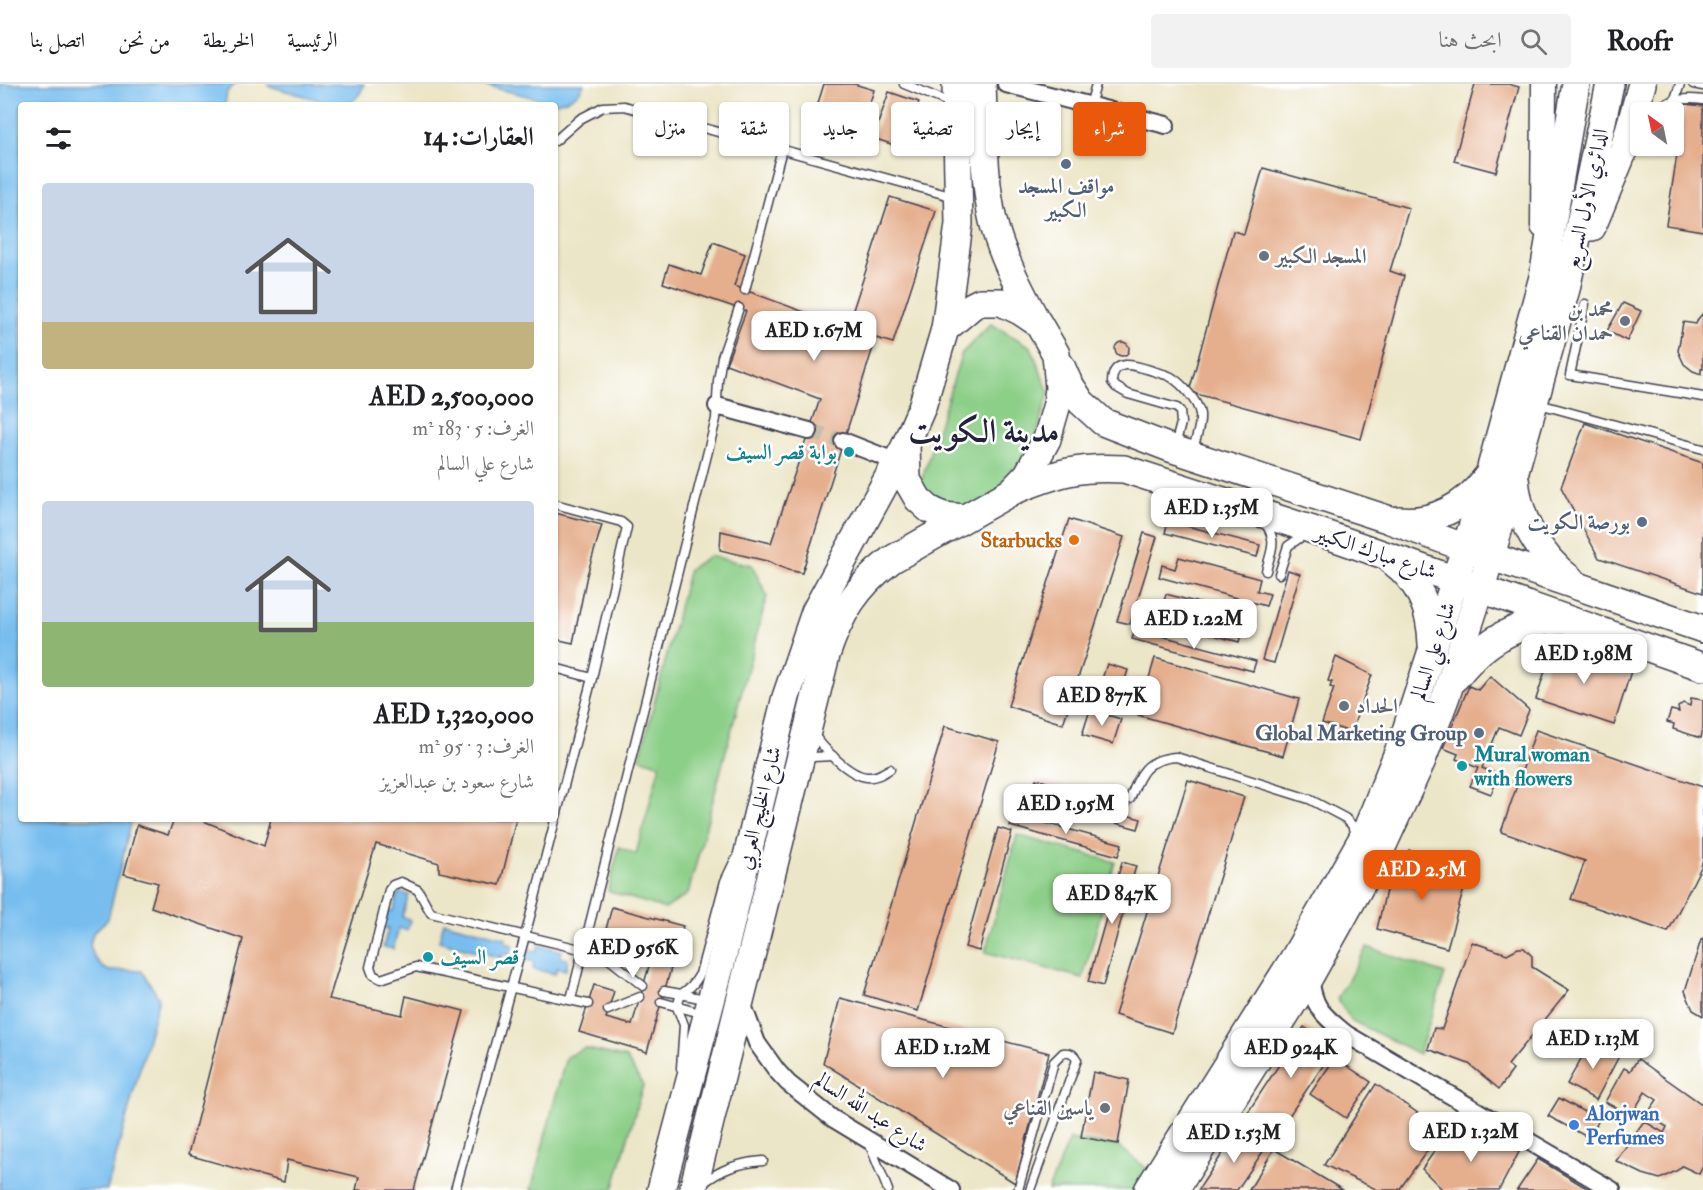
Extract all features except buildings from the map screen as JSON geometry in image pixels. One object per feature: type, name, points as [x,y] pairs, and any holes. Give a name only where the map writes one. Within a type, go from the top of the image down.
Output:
[{"type":"main road","points":[[956,94],[959,224],[945,329],[922,407],[902,453],[907,480],[918,499],[929,509],[943,516],[964,518],[1011,492],[1028,474],[1047,439],[1059,388],[1056,354],[1023,295],[993,222],[987,183],[982,84]]},
{"type":"main road","name":"الدائري الأول السريع","points":[[1544,84],[1565,290]]},
{"type":"main road","name":"الدائري الأول السريع","points":[[1478,552],[1489,475],[1565,290],[1576,84]]},
{"type":"main road","name":"الدائري الأول السريع","points":[[1478,552],[1515,467],[1565,290],[1610,84]]},
{"type":"main road","points":[[1639,102],[1642,84]]},
{"type":"main road","points":[[1565,290],[1630,140]]},
{"type":"main road","points":[[945,329],[972,306],[980,302],[993,301],[1014,307],[1038,323]]},
{"type":"main road","name":"شارع مبارك الكبير","points":[[1056,354],[1072,390],[1081,402],[1095,415],[1113,426],[1183,452],[1387,519],[1703,629]]},
{"type":"main road","name":"شارع الخليج العربي","points":[[661,1190],[786,697],[815,612],[902,453]]},
{"type":"main road","points":[[1206,495],[1192,485],[1188,479],[1188,473],[1192,468],[1200,465],[1257,477]]},
{"type":"main road","name":"شارع مبارك الكبير","points":[[1011,492],[1051,475],[1094,467],[1124,469],[1249,508],[1703,667]]},
{"type":"main road","points":[[1515,467],[1522,513],[1532,536],[1540,549],[1559,570],[1582,588]]},
{"type":"main road","points":[[1387,519],[1420,519],[1445,512],[1467,500],[1489,475]]},
{"type":"main road","name":"شارع الخليج العربي","points":[[695,1190],[826,655],[837,624],[858,590],[875,572],[891,560],[964,518]]},
{"type":"main road","name":"شارع علي السالم","points":[[1175,1190],[1310,976],[1389,832],[1422,759],[1446,696],[1469,584],[1478,552]]},
{"type":"main road","points":[[1386,556],[1403,569],[1417,586],[1426,605],[1431,626],[1432,647],[1427,668]]},
{"type":"main road","name":"شارع علي السالم","points":[[1148,1190],[1296,955],[1372,820],[1403,740],[1427,668],[1469,584]]},
{"type":"main road","points":[[1446,696],[1456,677],[1470,659],[1487,644],[1506,633],[1528,625],[1550,621],[1572,622]]},
{"type":"street","points":[[1006,84],[1075,102]]},
{"type":"street","points":[[1146,120],[1166,125]]},
{"type":"street","points":[[717,406],[809,431]]},
{"type":"street","points":[[843,441],[902,453]]},
{"type":"street","points":[[1310,976],[1312,996],[1318,1008],[1346,1034],[1612,1190]]},
{"type":"street","name":"شارع عبد الله السالم","points":[[741,1000],[757,1043],[777,1071],[817,1107],[951,1190]]},
{"type":"lane","points":[[904,84],[956,94]]},
{"type":"lane","points":[[1091,102],[1096,84]]},
{"type":"lane","points":[[1675,99],[1680,84]]},
{"type":"lane","points":[[1693,84],[1703,86]]},
{"type":"lane","points":[[1668,102],[1689,98],[1703,100]]},
{"type":"lane","points":[[558,138],[580,119],[603,107],[624,106],[719,132]]},
{"type":"lane","points":[[789,151],[958,198]]},
{"type":"lane","points":[[745,290],[780,156]]},
{"type":"lane","points":[[1565,290],[1570,375],[1703,397]]},
{"type":"lane","points":[[571,999],[716,419],[722,357],[739,308]]},
{"type":"lane","points":[[1125,364],[1132,365],[1171,376],[1197,405],[1200,414],[1198,430],[1183,452],[1180,411],[1177,408],[1122,391],[1112,382],[1117,368],[1125,364]]},
{"type":"lane","points":[[1533,402],[1703,449]]},
{"type":"lane","points":[[558,505],[621,522],[627,526],[592,678],[558,809]]},
{"type":"lane","points":[[1249,508],[1263,520],[1271,531],[1274,542],[1266,571]]},
{"type":"lane","points":[[1279,574],[1287,546],[1306,533],[1316,531]]},
{"type":"lane","points":[[558,669],[592,678]]},
{"type":"lane","points":[[809,726],[833,756],[855,774],[867,777],[879,776],[890,769]]},
{"type":"lane","points":[[799,765],[813,757],[833,756]]},
{"type":"lane","points":[[1131,799],[1138,778],[1148,765],[1160,758],[1176,757],[1309,799],[1345,818],[1355,832],[1356,849]]},
{"type":"lane","points":[[455,1190],[555,822]]},
{"type":"lane","points":[[675,1137],[684,1025],[677,1006],[681,994],[689,989],[700,974],[725,881],[756,822]]},
{"type":"lane","points":[[588,1004],[416,967],[381,979],[373,975],[370,967],[389,890],[393,885],[402,882],[418,890],[431,913],[609,958],[644,986]]},
{"type":"lane","points":[[664,991],[681,994],[709,1007]]},
{"type":"lane","points":[[609,1010],[640,997]]},
{"type":"lane","points":[[661,1002],[677,1006],[709,1007]]},
{"type":"lane","points":[[1018,1190],[1054,1062],[1063,1053],[1069,1052],[1077,1060],[1030,1190]]},
{"type":"lane","points":[[867,1139],[888,1190]]},
{"type":"lane","points":[[695,1190],[721,1172],[742,1163],[763,1161]]},
{"type":"green space","points":[[991,324],[1031,347],[1049,393],[1034,442],[1011,490],[965,516],[918,491],[962,353]]},
{"type":"green space","points":[[709,556],[752,565],[767,596],[688,894],[665,909],[608,891],[619,847],[636,854],[660,765],[640,758],[689,569]]},
{"type":"green space","points":[[1017,835],[1115,862],[1083,978],[985,952]]},
{"type":"green space","points":[[1367,947],[1445,974],[1419,1054],[1352,1021],[1337,999]]},
{"type":"green space","points":[[584,1048],[626,1058],[643,1085],[613,1190],[531,1190],[566,1057]]},
{"type":"green space","points":[[1070,1139],[1118,1146],[1151,1172],[1140,1190],[1048,1190]]},
{"type":"water","points":[[0,84],[235,84],[227,92],[225,102],[18,102],[18,822],[131,822],[108,919],[93,933],[90,945],[94,957],[103,968],[110,971],[142,971],[159,998],[107,1190],[0,1190]]},
{"type":"water","points":[[267,84],[364,84],[360,93],[350,102],[326,102]]},
{"type":"water","points":[[479,84],[584,84],[579,92],[565,101],[551,102]]},
{"type":"water","points":[[399,892],[409,895],[402,917],[410,920],[407,930],[399,928],[393,949],[383,947],[388,929],[383,927],[388,910],[393,911]]},
{"type":"water","points":[[444,922],[506,938],[505,943],[513,945],[510,955],[503,953],[502,958],[439,941]]},
{"type":"water","points":[[539,945],[562,951],[560,957],[568,959],[566,970],[557,968],[555,974],[533,969],[534,962],[524,959],[527,949],[537,951]]},
{"type":"tunnel","points":[[809,431],[843,441]]},
{"type":"place","name":"مواقف المسجد الكبير","points":[[1066,164]]},
{"type":"place","name":"المسجد الكبير","points":[[1264,256]]},
{"type":"place","name":"محمد بن حمدان القناعي","points":[[1625,321]]},
{"type":"place","name":"بوابة قصر السيف","points":[[849,452]]},
{"type":"place","name":"بورصة الكويت","points":[[1642,522]]},
{"type":"place","name":"Starbucks","points":[[1074,540]]},
{"type":"place","name":"الحداد","points":[[1344,706]]},
{"type":"place","name":"Global Marketing Group","points":[[1479,733]]},
{"type":"place","name":"Mural woman with flowers","points":[[1462,766]]},
{"type":"place","name":"قصر السيف","points":[[428,957]]},
{"type":"place","name":"ياسين القناعي","points":[[1105,1108]]},
{"type":"place","name":"Alorjwan Perfumes","points":[[1574,1125]]},
{"type":"district","name":"مدينة الكويت","points":[[984,430]]}]
